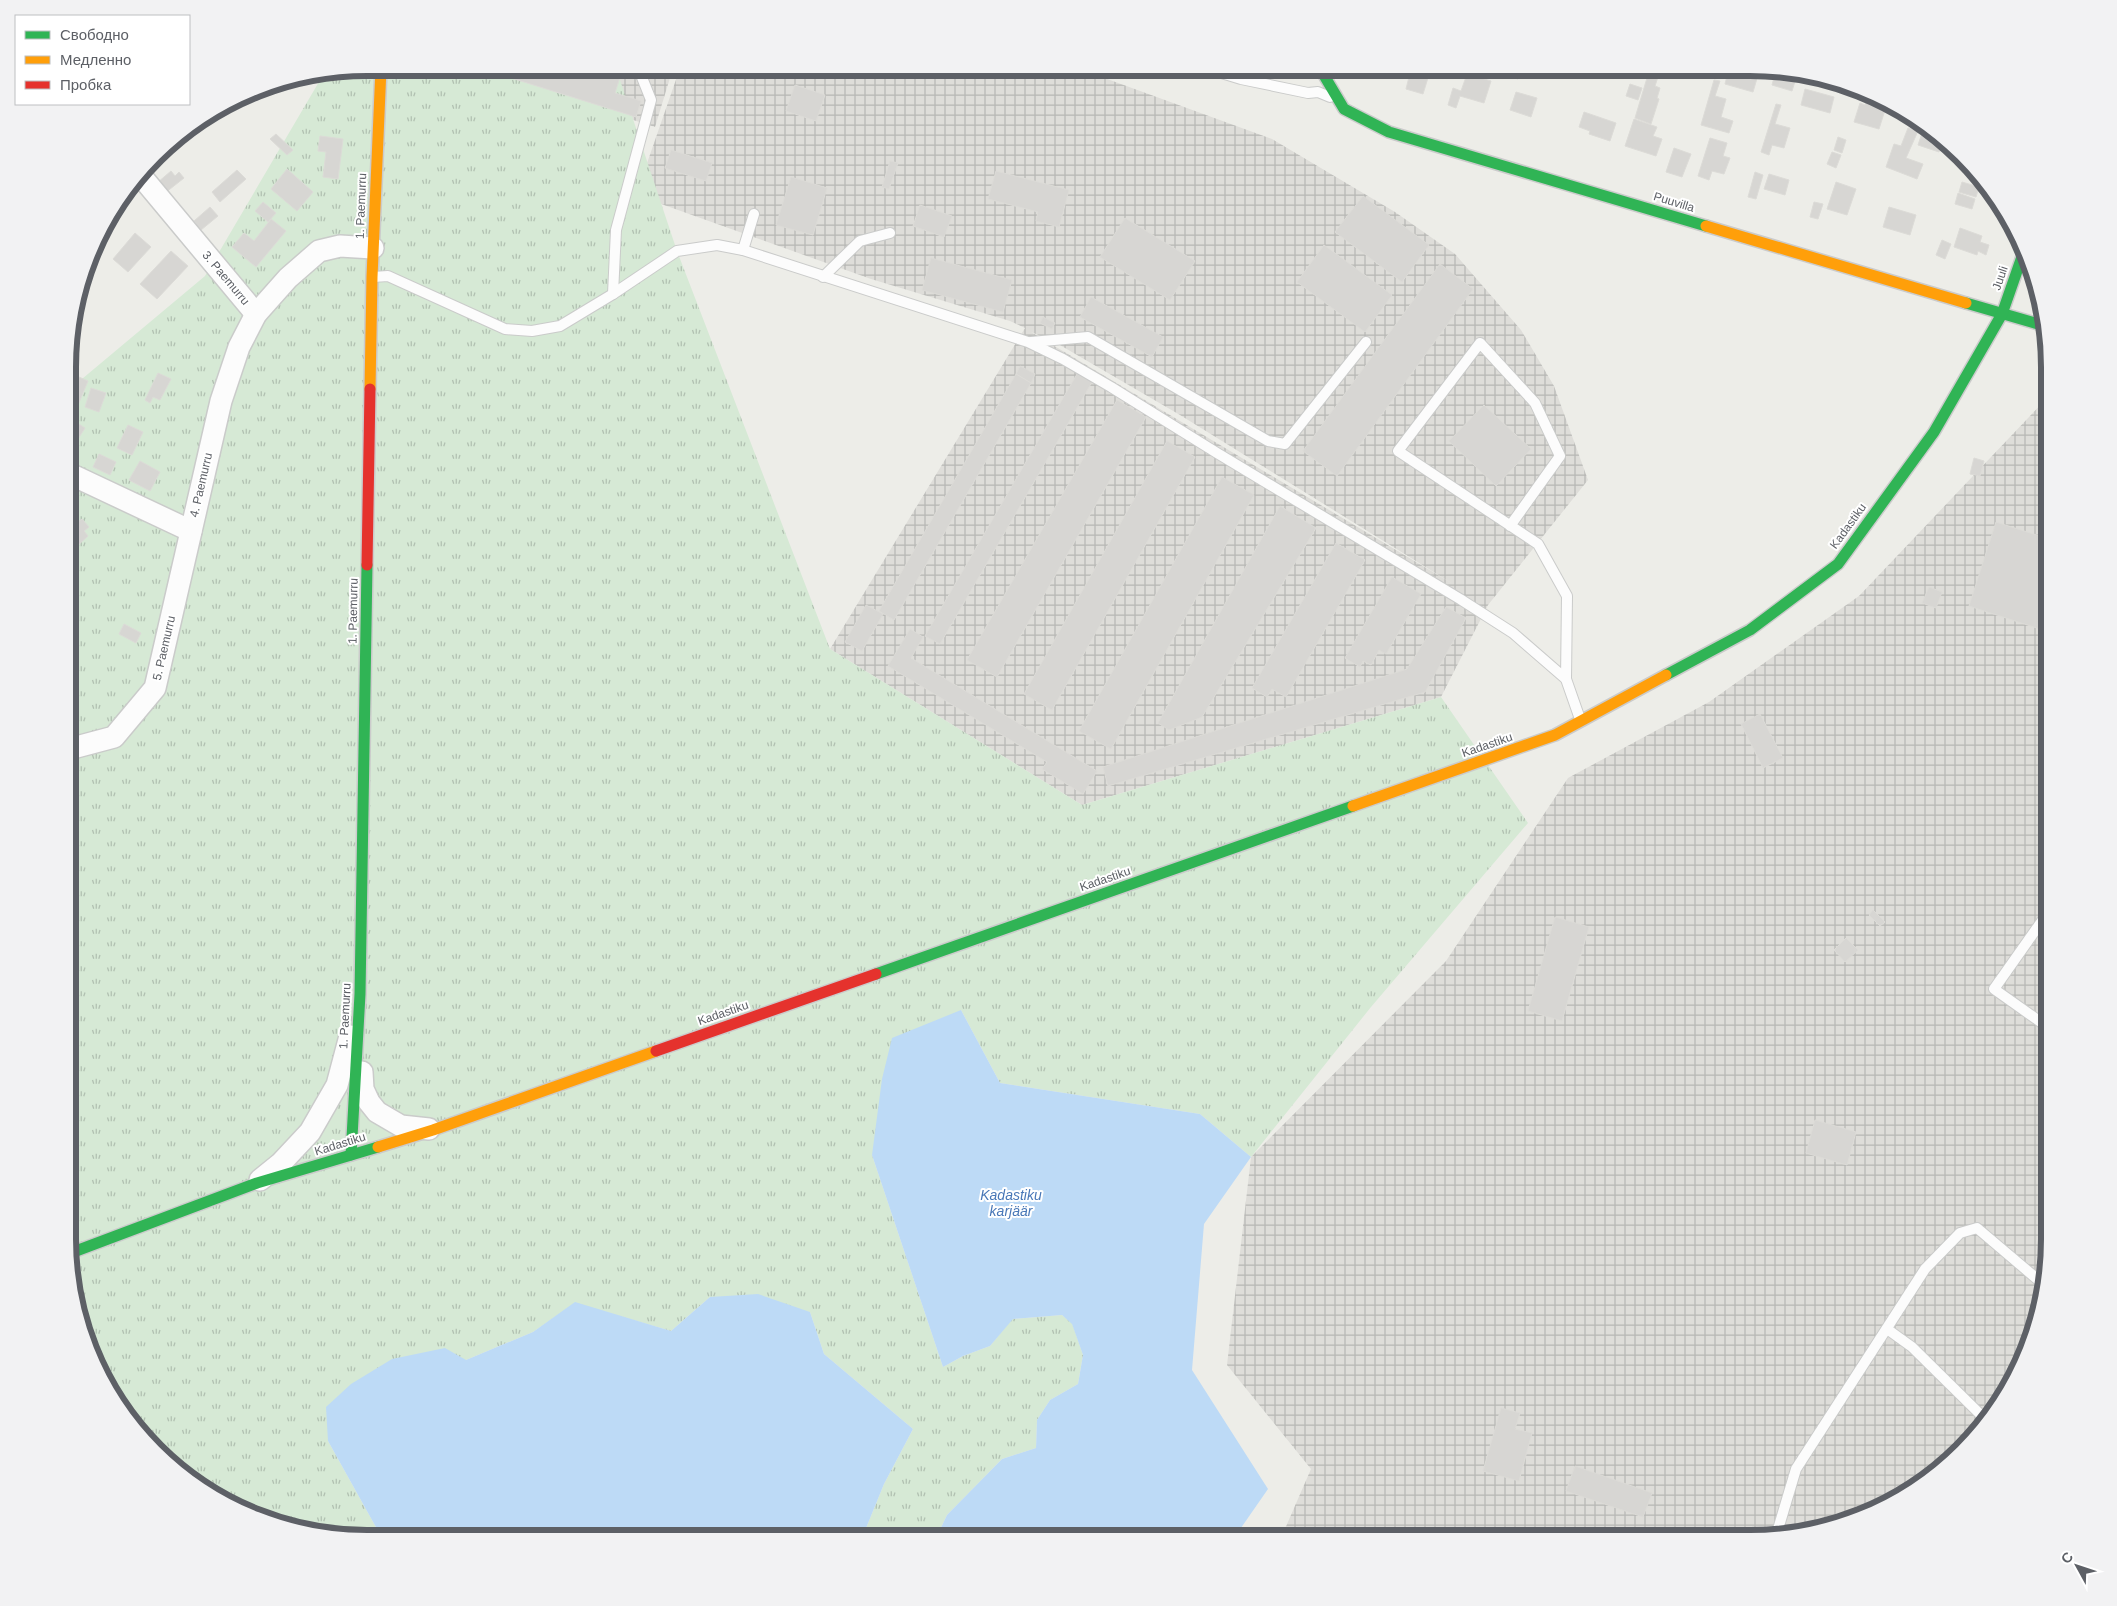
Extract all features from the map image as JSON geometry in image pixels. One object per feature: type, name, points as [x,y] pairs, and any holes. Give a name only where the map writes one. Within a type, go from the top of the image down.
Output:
[{"type":"street","name":"1. Paemurru","points":[[351,1156],[360,994],[372,277],[381,76]]},
{"type":"street","name":"Puuvilla","points":[[1325,76],[1344,109],[1389,132],[2037,324]]},
{"type":"street","name":"3. Paemurru","points":[[144,180],[256,314],[288,278],[319,250],[340,246],[373,248]]},
{"type":"street","name":"Juuli","points":[[2002,314],[2021,261]]},
{"type":"street","name":"4. Paemurru","points":[[76,477],[190,531],[221,401],[239,347],[256,314]]},
{"type":"street","name":"Kadastiku","points":[[77,1251],[256,1184],[433,1130],[1555,735],[1750,630],[1838,564],[1934,432],[2002,314]]},
{"type":"street","name":"5. Paemurru","points":[[76,747],[114,737],[155,688],[190,531]]},
{"type":"street","points":[[360,994],[363,1088],[369,1102],[378,1112],[401,1126],[433,1130]]},
{"type":"street","points":[[256,1184],[281,1163],[310,1132],[337,1084],[360,994]]},
{"type":"lane","points":[[613,294],[616,230],[652,100],[641,76]]},
{"type":"lane","points":[[1231,76],[1308,94],[1318,92],[1341,104]]},
{"type":"lane","points":[[743,250],[754,214]]},
{"type":"lane","points":[[823,278],[860,241],[890,233]]},
{"type":"lane","points":[[372,277],[388,276],[505,329],[532,331],[560,326],[613,294],[677,251],[717,245],[743,250],[823,278],[1028,342],[1063,359],[1111,387],[1460,599],[1513,633],[1566,679]]},
{"type":"lane","points":[[1028,342],[1088,337],[1268,441],[1285,444],[1366,342]]},
{"type":"lane","points":[[1510,526],[1560,456],[1536,403],[1480,343],[1398,451],[1510,526],[1538,544],[1567,596],[1566,679],[1581,721]]},
{"type":"lane","points":[[2041,922],[1994,989],[2041,1022]]},
{"type":"lane","points":[[1778,1528],[1796,1469],[1925,1269],[1960,1232],[1977,1228],[2038,1279]]},
{"type":"lane","points":[[1887,1329],[1912,1347],[1981,1415]]},
{"type":"shaded area","points":[[496,76],[671,76],[655,127]]},
{"type":"shaded area","points":[[677,76],[1099,76],[1272,139],[1395,212],[1455,254],[1521,330],[1554,386],[1588,480],[1488,605],[1441,697],[1082,805],[830,649],[1025,328],[1010,321],[871,279],[636,195]],"holes":[[[1031,332],[1053,341],[1180,415],[1453,584]]]},
{"type":"shaded area","points":[[2041,404],[2041,1239],[2038,1277],[2031,1314],[2011,1368],[1992,1401],[1956,1445],[1912,1481],[1861,1508],[1807,1524],[1750,1530],[1284,1530],[1311,1469],[1227,1365],[1251,1157],[1446,961],[1568,778],[1709,702],[1859,596]]},
{"type":"green space","points":[[367,76],[619,76],[677,251],[830,649],[1082,805],[1441,697],[1528,823],[1371,1007],[1251,1157],[1200,1114],[1000,1083],[961,1010],[872,1155],[943,1367],[963,1356],[990,1346],[1012,1319],[1062,1315],[1072,1323],[1083,1355],[1078,1384],[1050,1400],[1037,1420],[1036,1448],[1002,1459],[947,1515],[940,1530],[865,1530],[884,1484],[913,1429],[824,1354],[810,1312],[710,1297],[671,1331],[575,1303],[533,1332],[466,1360],[328,1441],[378,1530],[348,1529],[310,1524],[256,1508],[238,1500],[205,1481],[161,1445],[136,1416],[115,1384],[98,1350],[86,1314],[79,1277],[76,1239],[76,384],[205,276],[320,80]]},
{"type":"water","name":"Kadastiku karjäär","points":[[961,1010],[1000,1083],[1200,1114],[1251,1157],[1204,1224],[1192,1370],[1268,1489],[1240,1530],[940,1530],[947,1515],[1002,1459],[1036,1448],[1037,1420],[1050,1400],[1078,1384],[1083,1355],[1072,1324],[1062,1315],[1013,1319],[990,1346],[963,1356],[943,1367],[872,1155],[882,1079],[892,1038]]},
{"type":"water","points":[[758,1294],[810,1312],[824,1354],[913,1429],[884,1484],[865,1530],[378,1530],[328,1441],[326,1407],[351,1384],[392,1359],[445,1348],[466,1360],[533,1332],[575,1302],[671,1331],[710,1297]]},
{"type":"building","points":[[505,76],[620,77],[615,93],[641,101],[636,117]]},
{"type":"building","points":[[1406,76],[1429,76],[1423,94],[1406,89],[1409,77]]},
{"type":"building","points":[[1466,76],[1474,76],[1491,81],[1484,103],[1460,96],[1456,108],[1448,105],[1453,88],[1461,91]]},
{"type":"building","points":[[1508,76],[1519,76],[1518,79]]},
{"type":"building","points":[[1648,76],[1658,76],[1655,86],[1660,88],[1657,98],[1659,99],[1651,124],[1635,118]]},
{"type":"building","points":[[1727,76],[1758,76],[1753,92],[1725,84]]},
{"type":"building","points":[[1774,78],[1795,80],[1792,91],[1772,85]]},
{"type":"building","points":[[1714,80],[1720,81],[1715,96],[1726,99],[1721,117],[1733,121],[1729,133],[1701,125]]},
{"type":"building","points":[[1630,84],[1642,88],[1638,100],[1626,96]]},
{"type":"building","points":[[795,85],[825,95],[816,121],[786,111]]},
{"type":"building","points":[[1805,89],[1834,97],[1830,113],[1801,105]]},
{"type":"building","points":[[1516,92],[1537,98],[1531,117],[1510,110]]},
{"type":"building","points":[[1867,101],[1885,110],[1879,129],[1854,122],[1860,103],[1865,105]]},
{"type":"building","points":[[1776,104],[1781,105],[1775,124],[1790,128],[1784,148],[1772,145],[1769,155],[1761,152]]},
{"type":"building","points":[[1584,112],[1616,123],[1610,141],[1589,134],[1590,131],[1579,127]]},
{"type":"building","points":[[1634,119],[1657,127],[1653,136],[1662,139],[1656,156],[1625,146]]},
{"type":"building","points":[[1908,128],[1918,131],[1906,158],[1923,164],[1917,179],[1886,167],[1894,144],[1901,146]]},
{"type":"building","points":[[1922,132],[1941,147],[1939,152],[1918,145]]},
{"type":"building","points":[[276,134],[293,150],[287,155],[270,139]]},
{"type":"building","points":[[320,136],[343,139],[338,179],[323,177],[326,152],[318,151]]},
{"type":"building","points":[[1838,137],[1846,140],[1842,153],[1834,150]]},
{"type":"building","points":[[1710,138],[1727,143],[1723,156],[1730,158],[1724,174],[1712,171],[1709,180],[1698,176]]},
{"type":"building","points":[[1674,148],[1691,154],[1682,177],[1666,172]]},
{"type":"building","points":[[671,150],[712,163],[706,181],[665,168]]},
{"type":"building","points":[[1832,152],[1841,155],[1836,168],[1827,164]]},
{"type":"building","points":[[890,161],[898,163],[889,189],[882,187]]},
{"type":"building","points":[[287,169],[313,192],[297,211],[271,189]]},
{"type":"building","points":[[237,170],[246,179],[220,202],[212,192]]},
{"type":"building","points":[[171,171],[175,176],[179,172],[184,178],[165,193],[157,183]]},
{"type":"building","points":[[996,171],[1069,190],[1059,227],[1036,221],[1038,212],[988,199]]},
{"type":"building","points":[[1755,172],[1763,175],[1756,199],[1748,197]]},
{"type":"building","points":[[1769,174],[1789,180],[1785,195],[1764,189]]},
{"type":"building","points":[[791,177],[827,188],[813,235],[776,225]]},
{"type":"building","points":[[1836,182],[1856,189],[1847,215],[1827,209]]},
{"type":"building","points":[[1962,182],[1979,187],[1976,197],[1959,192]]},
{"type":"building","points":[[1958,193],[1975,199],[1972,209],[1955,204]]},
{"type":"building","points":[[1363,196],[1429,245],[1402,282],[1335,232]]},
{"type":"building","points":[[263,202],[276,213],[268,222],[255,211]]},
{"type":"building","points":[[1814,202],[1823,204],[1818,219],[1810,217]]},
{"type":"building","points":[[920,205],[952,216],[944,237],[913,226]]},
{"type":"building","points":[[210,207],[218,216],[201,230],[194,221]]},
{"type":"building","points":[[1889,207],[1916,215],[1910,235],[1883,227]]},
{"type":"building","points":[[1125,218],[1195,261],[1170,300],[1100,257]]},
{"type":"building","points":[[271,219],[286,231],[256,267],[232,247],[244,233],[254,241]]},
{"type":"building","points":[[1960,228],[1982,236],[1980,242],[1989,245],[1986,255],[1978,251],[1977,255],[1954,247]]},
{"type":"building","points":[[135,233],[151,247],[128,272],[113,259]]},
{"type":"building","points":[[1942,240],[1951,244],[1945,259],[1936,255]]},
{"type":"building","points":[[1324,245],[1392,295],[1365,332],[1297,282]]},
{"type":"building","points":[[171,251],[188,266],[157,299],[140,284]]},
{"type":"building","points":[[931,258],[1012,280],[1003,312],[922,290]]},
{"type":"building","points":[[1440,264],[1473,289],[1337,476],[1303,451]]},
{"type":"building","points":[[1091,297],[1163,337],[1152,357],[1080,317]]},
{"type":"building","points":[[1043,317],[1055,323],[1052,329],[1040,323]]},
{"type":"building","points":[[1020,366],[1035,374],[1031,383],[1016,374]]},
{"type":"building","points":[[158,373],[171,379],[160,400],[153,397],[150,403],[145,400]]},
{"type":"building","points":[[1016,374],[1031,383],[894,620],[879,611]]},
{"type":"building","points":[[1077,374],[1092,382],[940,644],[925,636]]},
{"type":"building","points":[[76,376],[88,381],[78,405],[76,404]]},
{"type":"building","points":[[91,388],[106,393],[99,412],[85,407]]},
{"type":"building","points":[[1117,400],[1146,417],[997,677],[967,660]]},
{"type":"building","points":[[1484,405],[1531,449],[1496,486],[1449,441]]},
{"type":"building","points":[[76,422],[85,428],[76,442]]},
{"type":"building","points":[[128,425],[143,432],[132,455],[117,448]]},
{"type":"building","points":[[1167,441],[1195,457],[1052,710],[1024,694]]},
{"type":"building","points":[[99,454],[116,462],[110,475],[93,467]]},
{"type":"building","points":[[1974,458],[1984,461],[1980,476],[1970,474]]},
{"type":"building","points":[[140,461],[160,472],[150,491],[129,480]]},
{"type":"building","points":[[1222,477],[1254,495],[1111,749],[1079,731]]},
{"type":"building","points":[[1280,506],[1316,528],[1202,717],[1169,730],[1158,723]]},
{"type":"building","points":[[82,519],[89,527],[84,531],[88,536],[76,547],[76,520],[78,522]]},
{"type":"building","points":[[1996,522],[2041,536],[2041,629],[1969,606]]},
{"type":"building","points":[[1336,543],[1365,560],[1286,697],[1272,689],[1267,697],[1252,688]]},
{"type":"building","points":[[1392,577],[1421,594],[1386,654],[1379,650],[1371,665],[1363,661],[1360,667],[1345,658]]},
{"type":"building","points":[[1929,587],[1942,592],[1936,608],[1922,603]]},
{"type":"building","points":[[866,605],[883,614],[862,651],[845,642]]},
{"type":"building","points":[[1446,607],[1466,618],[1425,692],[1108,786],[1103,767],[1407,669]]},
{"type":"building","points":[[124,624],[141,633],[136,643],[119,634]]},
{"type":"building","points":[[910,629],[923,637],[911,658],[1097,771],[1083,794],[1042,769],[1047,762],[888,666]]},
{"type":"building","points":[[1760,714],[1783,758],[1763,768],[1741,724]]},
{"type":"building","points":[[1873,910],[1885,922],[1880,926],[1869,915]]},
{"type":"building","points":[[1555,917],[1589,927],[1562,1021],[1528,1011]]},
{"type":"building","points":[[1846,938],[1858,950],[1845,962],[1834,950]]},
{"type":"building","points":[[1815,1120],[1856,1132],[1847,1165],[1806,1153]]},
{"type":"building","points":[[1501,1408],[1520,1413],[1515,1429],[1532,1433],[1519,1481],[1483,1471]]},
{"type":"building","points":[[1575,1466],[1652,1493],[1643,1517],[1566,1491]]},
{"type":"traffic: fast","points":[[1325,76],[1344,109],[1389,132],[1706,226]]},
{"type":"traffic: fast","points":[[1666,675],[1750,630],[1838,564],[1934,432],[2002,314],[2021,261]]},
{"type":"traffic: fast","points":[[1966,303],[2037,324]]},
{"type":"traffic: fast","points":[[351,1155],[360,994],[367,565]]},
{"type":"traffic: fast","points":[[876,974],[1353,806]]},
{"type":"traffic: fast","points":[[77,1251],[257,1183],[378,1147]]},
{"type":"traffic: slow","points":[[370,389],[372,277],[381,76]]},
{"type":"traffic: slow","points":[[1706,226],[1966,303]]},
{"type":"traffic: slow","points":[[1353,806],[1555,735],[1666,675]]},
{"type":"traffic: slow","points":[[378,1147],[433,1130],[656,1051]]},
{"type":"traffic: jam","points":[[367,565],[370,389]]},
{"type":"traffic: jam","points":[[656,1051],[876,974]]}]
